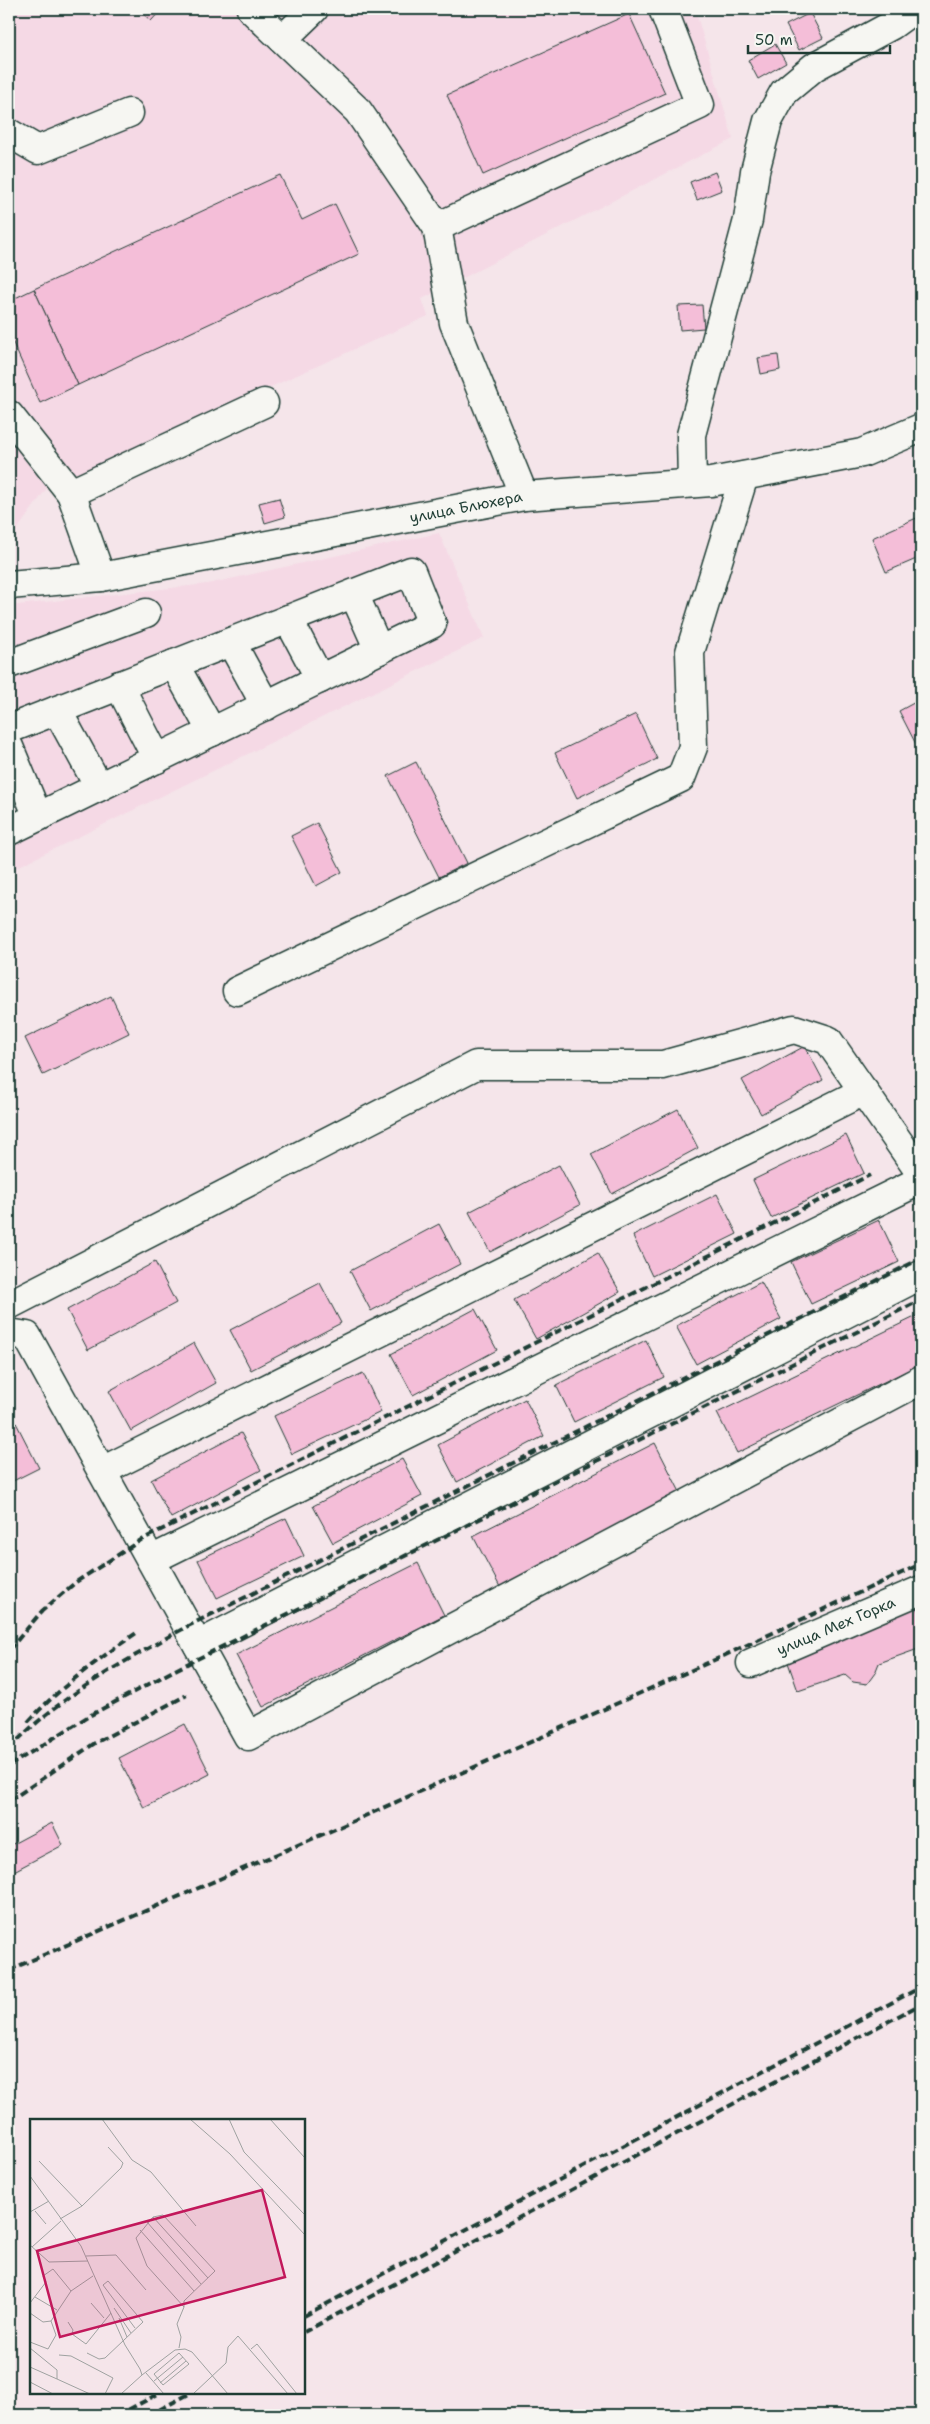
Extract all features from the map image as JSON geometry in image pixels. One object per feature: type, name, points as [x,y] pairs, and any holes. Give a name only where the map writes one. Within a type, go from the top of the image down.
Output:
[{"type":"street","points":[[251,9],[358,111],[437,227],[454,323],[524,496]]},
{"type":"street","points":[[283,39],[314,9]]},
{"type":"street","points":[[437,227],[700,105],[662,9]]},
{"type":"street","points":[[692,484],[691,435],[748,220],[755,172],[768,121],[784,92],[814,67],[892,25],[914,9]]},
{"type":"street","points":[[9,133],[38,150],[129,113]]},
{"type":"street","points":[[71,493],[264,403]]},
{"type":"street","points":[[9,415],[71,493],[101,577]]},
{"type":"street","name":"улица Блюхера","points":[[9,585],[101,577],[524,496],[692,484],[744,476],[862,453],[921,428]]},
{"type":"street","points":[[237,991],[681,778],[692,747],[690,652],[744,476]]},
{"type":"street","points":[[9,729],[411,571],[432,624],[9,831]]},
{"type":"street","points":[[354,594],[379,650]]},
{"type":"street","points":[[9,664],[53,646],[146,613]]},
{"type":"street","points":[[288,619],[320,679]]},
{"type":"street","points":[[9,642],[53,646]]},
{"type":"street","points":[[231,642],[266,706]]},
{"type":"street","points":[[174,664],[212,732]]},
{"type":"street","points":[[119,686],[157,759]]},
{"type":"street","points":[[57,710],[100,787]]},
{"type":"street","points":[[9,748],[38,817]]},
{"type":"street","points":[[9,1305],[476,1065],[663,1065],[794,1029],[828,1040],[921,1174]]},
{"type":"street","points":[[102,1470],[864,1091]]},
{"type":"street","points":[[151,1560],[921,1180]]},
{"type":"street","points":[[198,1645],[921,1275]]},
{"type":"street","points":[[9,1333],[27,1336],[248,1736],[921,1380]]},
{"type":"street","name":"улица Мех Горка","points":[[751,1663],[921,1590]]},
{"type":"shaded area","points":[[9,9],[695,9],[733,139],[422,299],[428,316],[47,488],[9,541]]},
{"type":"shaded area","points":[[439,533],[484,638],[9,871],[9,606],[207,584]]},
{"type":"building","points":[[138,9],[162,9],[151,21]]},
{"type":"building","points":[[810,13],[823,38],[799,50],[786,25]]},
{"type":"building","points":[[629,14],[665,93],[483,175],[447,95]]},
{"type":"building","points":[[775,44],[786,63],[758,79],[748,60]]},
{"type":"building","points":[[715,172],[722,190],[697,200],[690,182]]},
{"type":"building","points":[[280,175],[302,220],[335,204],[359,254],[78,385],[34,289]]},
{"type":"building","points":[[34,289],[78,385],[40,403],[9,334],[9,301]]},
{"type":"building","points":[[702,305],[704,328],[680,330],[678,306]]},
{"type":"building","points":[[778,355],[780,370],[761,374],[758,358]]},
{"type":"building","points":[[279,498],[285,517],[265,523],[259,503]]},
{"type":"building","points":[[921,516],[921,557],[886,572],[872,538]]},
{"type":"building","points":[[921,699],[921,754],[899,711]]},
{"type":"building","points":[[636,714],[657,759],[577,798],[555,753]]},
{"type":"building","points":[[416,762],[467,863],[439,877],[388,776]]},
{"type":"building","points":[[317,823],[342,872],[316,886],[291,836]]},
{"type":"building","points":[[111,996],[129,1033],[43,1075],[25,1038]]},
{"type":"building","points":[[805,1046],[823,1080],[761,1114],[742,1080]]},
{"type":"building","points":[[678,1109],[698,1148],[612,1194],[591,1154]]},
{"type":"building","points":[[846,1135],[864,1173],[771,1218],[753,1180]]},
{"type":"building","points":[[559,1165],[580,1205],[490,1252],[469,1212]]},
{"type":"building","points":[[717,1194],[737,1234],[652,1276],[633,1236]]},
{"type":"building","points":[[879,1220],[899,1262],[811,1304],[791,1262]]},
{"type":"building","points":[[439,1224],[460,1264],[371,1311],[350,1271]]},
{"type":"building","points":[[598,1253],[620,1292],[536,1339],[514,1300]]},
{"type":"building","points":[[155,1262],[176,1303],[88,1350],[67,1310]]},
{"type":"building","points":[[761,1282],[781,1319],[696,1364],[676,1326]]},
{"type":"building","points":[[320,1283],[341,1323],[251,1370],[230,1330]]},
{"type":"building","points":[[475,1309],[497,1350],[413,1395],[391,1354]]},
{"type":"building","points":[[921,1314],[921,1364],[737,1453],[717,1413]]},
{"type":"building","points":[[646,1340],[664,1377],[574,1422],[556,1385]]},
{"type":"building","points":[[194,1343],[216,1383],[131,1431],[109,1391]]},
{"type":"building","points":[[363,1373],[381,1412],[292,1454],[274,1416]]},
{"type":"building","points":[[525,1399],[544,1436],[457,1482],[438,1445]]},
{"type":"building","points":[[9,1409],[39,1468],[9,1483]]},
{"type":"building","points":[[241,1433],[261,1470],[171,1518],[151,1480]]},
{"type":"building","points":[[655,1443],[681,1494],[500,1587],[473,1536]]},
{"type":"building","points":[[402,1459],[422,1496],[333,1543],[313,1506]]},
{"type":"building","points":[[286,1518],[304,1556],[217,1598],[198,1560]]},
{"type":"building","points":[[418,1563],[444,1615],[263,1707],[236,1655]]},
{"type":"building","points":[[918,1607],[921,1617],[921,1648],[879,1663],[867,1684],[853,1682],[845,1675],[798,1691],[785,1654]]},
{"type":"building","points":[[185,1724],[210,1774],[144,1808],[119,1758]]},
{"type":"building","points":[[52,1823],[63,1845],[14,1871],[9,1861],[9,1846]]},
{"type":"railway","points":[[9,1650],[42,1611],[76,1582],[141,1540],[870,1175]]},
{"type":"railway","points":[[9,1749],[49,1712],[71,1696],[117,1666],[188,1626],[914,1262]]},
{"type":"railway","points":[[9,1766],[89,1716],[175,1670],[921,1300]]},
{"type":"railway","points":[[9,1970],[358,1819],[721,1657],[921,1564]]},
{"type":"railway","points":[[28,1722],[67,1685],[139,1631]]},
{"type":"railway","points":[[9,1801],[95,1743],[187,1695]]},
{"type":"railway","points":[[305,2315],[921,1987]]},
{"type":"railway","points":[[305,2331],[921,2004]]},
{"type":"railway","points":[[118,2415],[158,2394]]},
{"type":"railway","points":[[149,2415],[189,2394]]}]
